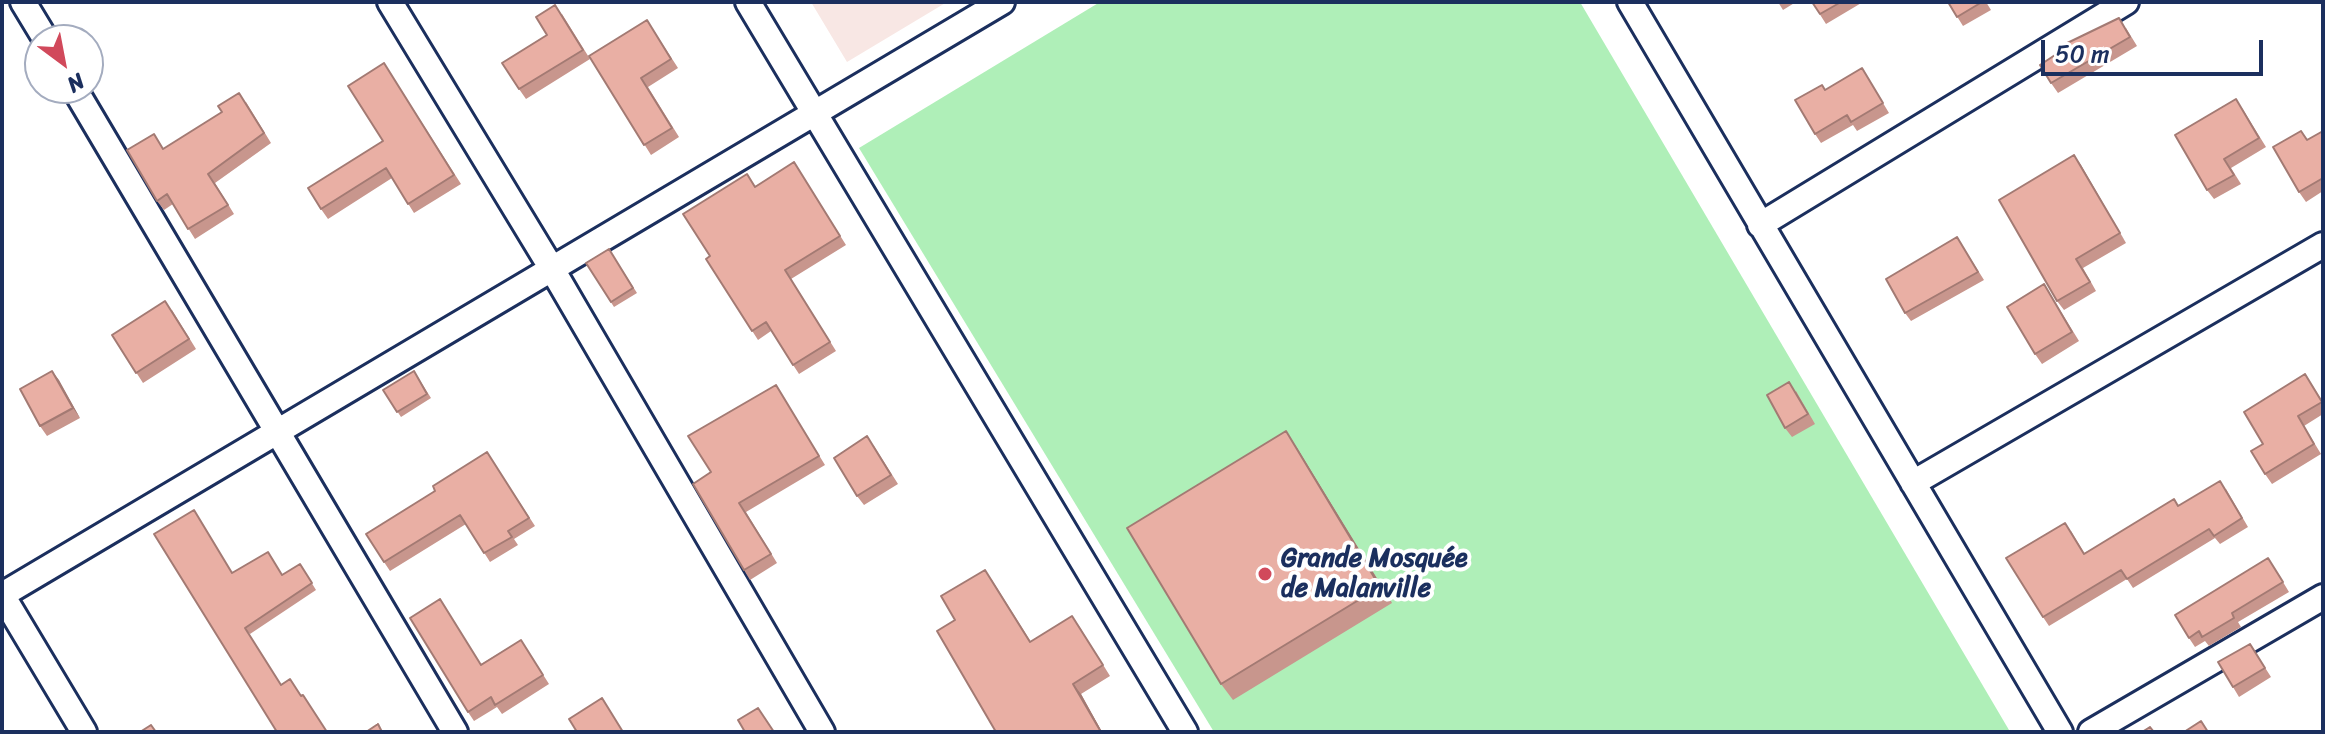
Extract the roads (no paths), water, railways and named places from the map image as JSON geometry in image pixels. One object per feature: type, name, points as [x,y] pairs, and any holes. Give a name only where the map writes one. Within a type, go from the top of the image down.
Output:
[{"type":"street","points":[[23,2],[36,24]]},
{"type":"street","points":[[390,2],[552,269],[822,732]]},
{"type":"street","points":[[748,2],[1185,732]]},
{"type":"street","points":[[84,732],[2,595],[1002,2]]},
{"type":"street","points":[[1630,2],[2060,732]]},
{"type":"street","points":[[1760,225],[2126,2]]},
{"type":"street","points":[[83,104],[455,732]]},
{"type":"street","points":[[1913,483],[2323,245]]},
{"type":"street","points":[[2091,732],[2323,597]]},
{"type":"place","name":"Grande Mosquée de Malanville","points":[[1265,574]]}]
